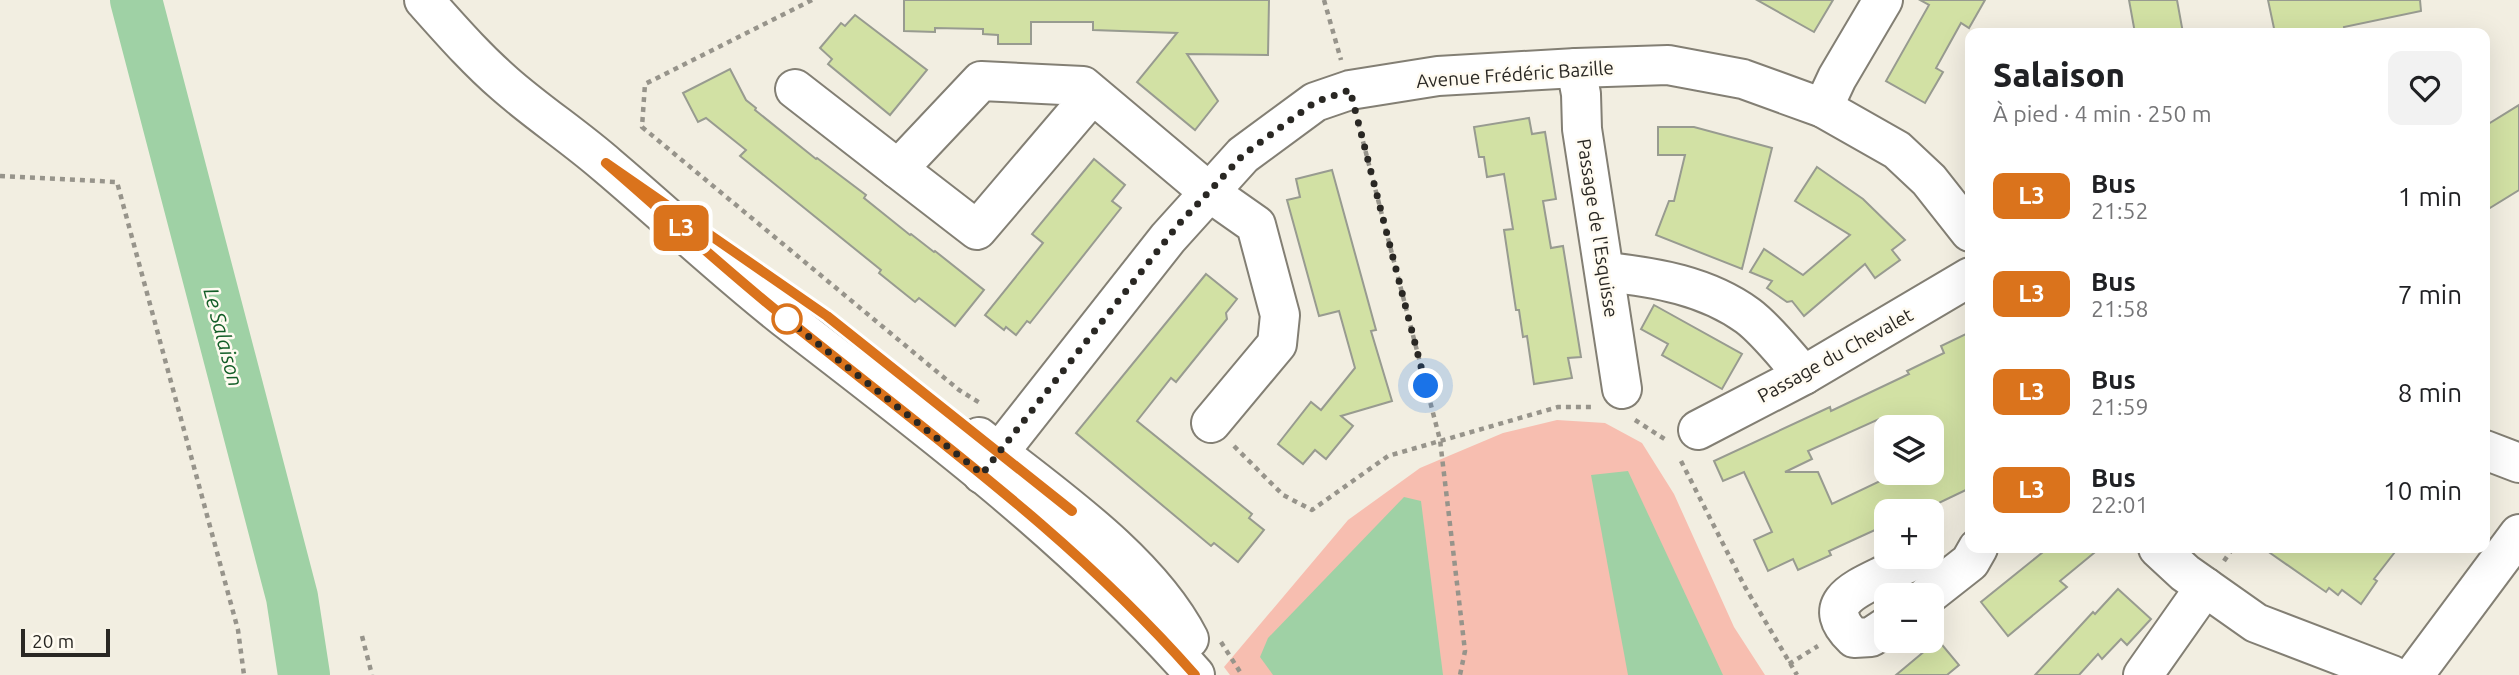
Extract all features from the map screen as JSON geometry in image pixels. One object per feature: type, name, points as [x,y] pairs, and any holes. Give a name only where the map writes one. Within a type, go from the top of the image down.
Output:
[{"type":"street","points":[[424,0],[478,60],[507,86],[606,163],[827,316],[990,463],[1195,675]]},
{"type":"street","points":[[1823,108],[1837,78],[1883,0]]},
{"type":"street","name":"Avenue Frédéric Bazille","points":[[990,463],[1168,238],[1243,155],[1315,102],[1350,90],[1438,76],[1668,65],[1744,79],[1823,108],[1898,150],[1929,180],[1965,226]]},
{"type":"street","name":"Passage de l'Esquisse","points":[[1576,68],[1581,94],[1582,129],[1606,272],[1617,404]]},
{"type":"street","points":[[898,170],[981,81],[1083,86],[1209,192],[1256,225],[1280,315],[1277,344],[1211,423]]},
{"type":"street","points":[[795,89],[977,230],[1093,95]]},
{"type":"street","points":[[1606,272],[1654,277],[1705,292],[1749,317],[1804,375]]},
{"type":"street","name":"Passage du Chevalet","points":[[1682,443],[1965,280]]},
{"type":"street","points":[[2490,452],[2519,463]]},
{"type":"street","points":[[990,463],[1090,526],[1135,567],[1186,633],[1207,675]]},
{"type":"street","points":[[2414,675],[2519,534]]},
{"type":"street","points":[[1944,547],[1965,539]]},
{"type":"street","points":[[1943,583],[1970,562],[1975,553]]},
{"type":"street","points":[[2163,553],[2185,573],[2256,623],[2392,675]]},
{"type":"street","points":[[1874,635],[1854,638],[1844,629],[1839,615],[1842,600],[1856,589],[1897,569]]},
{"type":"street","points":[[2143,675],[2205,587]]},
{"type":"path","points":[[813,0],[645,84],[642,127],[959,390],[986,406]]},
{"type":"path","points":[[1324,0],[1350,90],[1440,440],[1465,652],[1460,675]]},
{"type":"path","points":[[0,176],[117,182],[238,630],[244,675]]},
{"type":"path","points":[[1211,423],[1283,495],[1312,510],[1388,456],[1558,407],[1617,404],[1641,422],[1682,443],[1745,587],[1797,675]]},
{"type":"path","points":[[362,636],[372,675]]},
{"type":"shaded area","points":[[1557,420],[1605,423],[1642,443],[1674,494],[1734,627],[1765,675],[1230,675],[1224,667],[1348,520],[1420,468],[1503,433]]},
{"type":"shaded area","points":[[1628,471],[1723,675],[1628,675],[1591,475]]},
{"type":"shaded area","points":[[1404,497],[1421,501],[1443,675],[1273,675],[1260,657],[1268,638]]},
{"type":"building","points":[[904,0],[1269,0],[1268,55],[1187,54],[1218,101],[1195,130],[1137,82],[1177,33],[1093,30],[1093,22],[1031,22],[1031,44],[998,44],[998,35],[983,34],[983,29],[935,28],[935,32],[904,31]]},
{"type":"building","points":[[1757,0],[1833,0],[1814,32]]},
{"type":"building","points":[[1920,0],[1985,0],[1969,28],[1961,23],[1936,68],[1943,72],[1925,103],[1886,81],[1929,5]]},
{"type":"building","points":[[2129,0],[2177,0],[2182,28],[2134,28]]},
{"type":"building","points":[[2268,0],[2420,0],[2421,11],[2344,28],[2274,28]]},
{"type":"building","points":[[855,15],[927,70],[890,115],[828,64],[832,59],[820,48],[841,23],[845,26]]},
{"type":"building","points":[[730,69],[746,100],[755,110],[866,195],[864,198],[910,235],[984,290],[955,326],[919,298],[915,302],[879,273],[881,270],[740,156],[746,150],[706,118],[698,122],[683,93]]},
{"type":"building","points":[[2519,105],[2519,190],[2490,208],[2490,123]]},
{"type":"building","points":[[1529,118],[1532,134],[1545,132],[1556,199],[1543,201],[1551,248],[1563,246],[1581,357],[1568,358],[1572,378],[1534,384],[1527,336],[1523,337],[1519,310],[1516,310],[1504,230],[1513,229],[1504,174],[1487,177],[1484,157],[1479,157],[1474,127]]},
{"type":"building","points":[[1658,127],[1694,127],[1772,148],[1742,269],[1656,235],[1669,201],[1674,201],[1685,155],[1658,155]]},
{"type":"building","points":[[1094,159],[1125,185],[1112,201],[1121,208],[1030,323],[1027,321],[1016,335],[1006,327],[1004,330],[985,315],[1043,243],[1032,234]]},
{"type":"building","points":[[1817,167],[1863,199],[1905,240],[1892,250],[1900,260],[1875,278],[1865,264],[1804,316],[1792,301],[1787,302],[1767,288],[1772,281],[1750,272],[1764,249],[1803,275],[1850,235],[1795,201]]},
{"type":"building","points":[[1332,170],[1376,330],[1371,331],[1392,401],[1341,416],[1353,426],[1326,459],[1315,450],[1303,464],[1278,444],[1311,402],[1321,410],[1355,368],[1339,311],[1319,316],[1287,200],[1300,197],[1296,179]]},
{"type":"building","points":[[1206,274],[1237,299],[1226,313],[1227,319],[1176,382],[1171,378],[1137,421],[1252,514],[1249,518],[1264,530],[1238,562],[1214,543],[1211,546],[1076,433]]},
{"type":"building","points":[[1654,305],[1742,354],[1722,389],[1662,355],[1668,344],[1641,329]]},
{"type":"building","points":[[1965,334],[1965,490],[1944,500],[1874,499],[1874,530],[1829,551],[1831,555],[1798,570],[1793,559],[1768,571],[1754,540],[1772,532],[1744,472],[1723,481],[1714,461],[1830,407],[1831,411],[1909,374],[1907,371],[1944,353],[1941,346]],"holes":[[[1874,415],[1944,415],[1944,485],[1874,484],[1832,504],[1818,472],[1785,472],[1812,459],[1808,451],[1874,421]]]},
{"type":"building","points":[[2042,553],[2094,553],[2060,581],[2067,587],[2008,636],[1981,602]]},
{"type":"building","points":[[2270,553],[2394,553],[2374,579],[2377,581],[2361,604],[2342,590],[2338,595],[2329,588],[2326,592]]},
{"type":"building","points":[[2118,589],[2151,619],[2127,645],[2121,639],[2102,659],[2098,654],[2079,675],[2035,675],[2093,612],[2095,614]]},
{"type":"building","points":[[1944,647],[1959,665],[1947,675],[1896,675],[1922,653],[1944,653]]},
{"type":"waterway","name":"Le Salaison","points":[[136,0],[292,597],[304,675]]},
{"type":"bus line","name":"L3","points":[[1072,511],[827,316],[606,163],[783,316],[982,474],[1076,554],[1136,610],[1195,675]]},
{"type":"route","points":[[787,319],[783,316],[982,474],[1178,225],[1243,155],[1315,102],[1350,90],[1426,386]]}]
